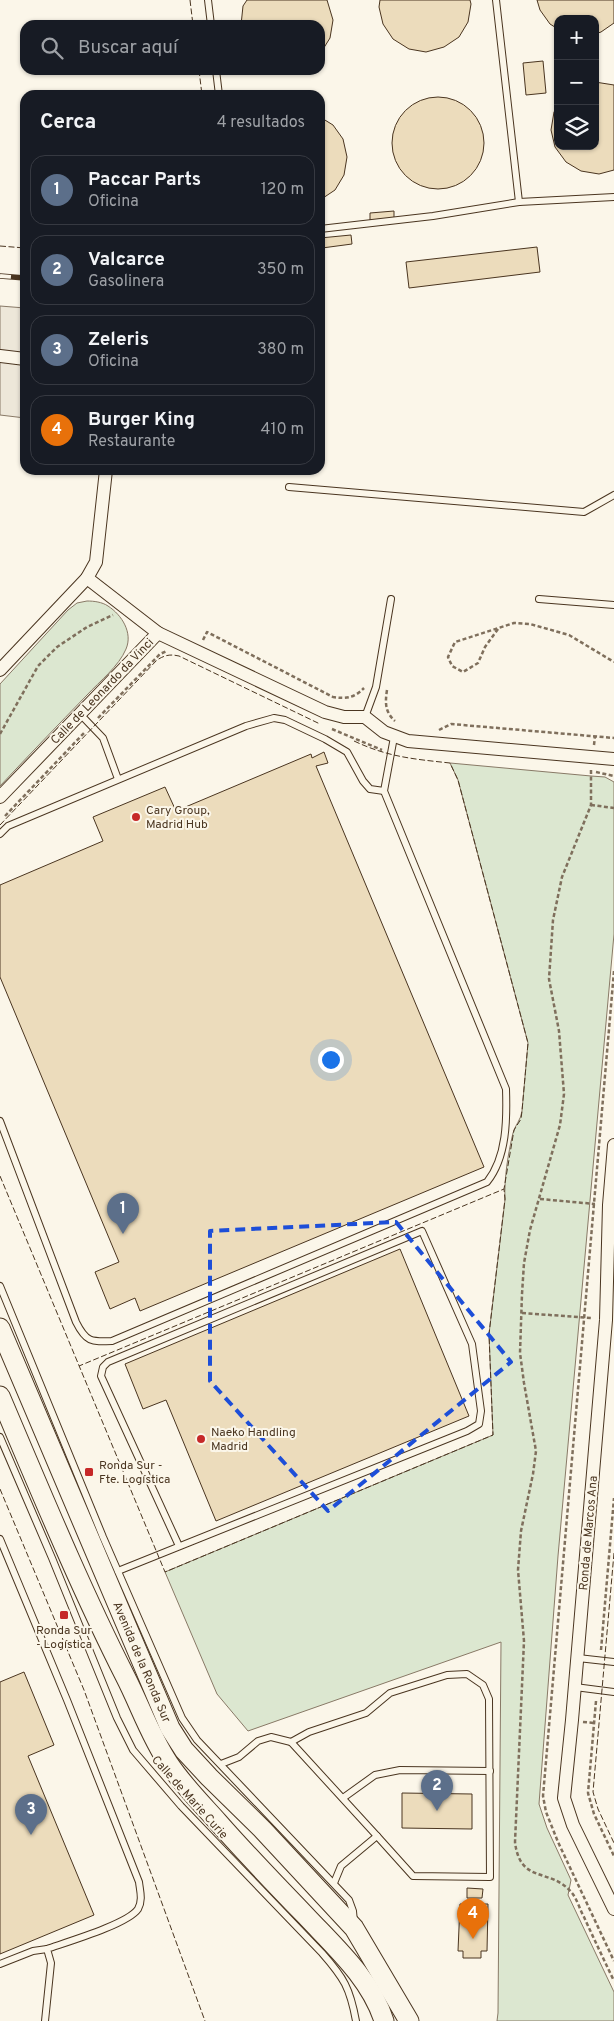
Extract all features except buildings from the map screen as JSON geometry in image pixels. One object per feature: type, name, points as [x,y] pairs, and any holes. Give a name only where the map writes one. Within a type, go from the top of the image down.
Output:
[{"type":"main road","name":"Avenida de la Ronda Sur","points":[[0,1328],[97,1540],[158,1704],[170,1728],[184,1750],[354,1928],[409,2021]]},
{"type":"main road","name":"Avenida de la Ronda Sur","points":[[0,1396],[59,1555],[89,1605],[127,1680],[140,1712],[169,1764],[192,1794],[331,1942],[364,1981],[380,2007],[384,2021]]},
{"type":"street","points":[[0,356],[20,358]]},
{"type":"street","points":[[0,670],[87,578],[96,562],[105,475]]},
{"type":"street","name":"Calle de Leonardo da Vinci","points":[[0,797],[158,633],[87,578]]},
{"type":"street","points":[[158,633],[326,712],[344,717],[365,718],[384,732],[408,741],[614,759]]},
{"type":"street","name":"Ronda de Marcos Ana","points":[[614,1145],[609,1205],[611,1257],[578,1658],[564,1798],[573,1825],[614,1909]]},
{"type":"lane","points":[[208,0],[210,20]]},
{"type":"lane","points":[[496,0],[519,202]]},
{"type":"lane","points":[[217,75],[218,90]]},
{"type":"lane","points":[[325,227],[433,216],[519,202],[614,197]]},
{"type":"lane","points":[[289,488],[584,512],[614,495]]},
{"type":"lane","points":[[365,718],[376,687],[390,599]]},
{"type":"lane","points":[[539,599],[614,604]]},
{"type":"lane","points":[[80,714],[103,738],[118,779]]},
{"type":"lane","points":[[0,834],[8,826],[118,779],[246,726],[274,718],[285,720],[347,752],[363,781],[370,789],[384,791]]},
{"type":"lane","points":[[0,1121],[76,1322],[82,1335],[93,1342],[112,1341],[488,1182],[496,1172],[507,1125],[506,1088],[384,791],[394,737]]},
{"type":"lane","points":[[118,1571],[467,1431],[479,1424],[481,1411],[472,1344],[422,1231],[108,1362],[103,1367],[101,1376],[179,1546]]},
{"type":"lane","points":[[0,1286],[97,1540],[118,1571],[182,1718],[198,1740],[348,1900],[353,1911],[354,1928]]},
{"type":"lane","name":"Calle de Marie Curie","points":[[0,1437],[59,1555],[117,1718],[134,1750],[181,1806],[343,1976],[352,1998],[356,2021]]},
{"type":"lane","points":[[0,1539],[125,1846],[139,1882],[141,1898],[138,1909],[125,1920],[47,1949],[32,1951],[0,1964]]},
{"type":"lane","points":[[578,1658],[614,1662]]},
{"type":"lane","points":[[220,1764],[239,1757],[258,1741],[271,1737],[291,1742],[413,1876],[490,1877],[489,1699],[483,1685],[467,1674],[447,1675],[390,1693],[366,1713],[309,1732],[291,1742]]},
{"type":"lane","points":[[575,1687],[614,1692]]},
{"type":"lane","points":[[343,1798],[375,1775],[400,1770],[490,1771]]},
{"type":"lane","points":[[334,1883],[341,1866],[377,1836]]},
{"type":"lane","points":[[45,2021],[51,1963],[47,1949]]},
{"type":"path","points":[[0,734],[38,666],[57,647],[87,627],[117,614],[124,606]]},
{"type":"path","points":[[498,629],[484,647],[478,663],[463,672],[452,666],[448,657],[455,642],[514,623],[543,626],[568,635],[614,662]]},
{"type":"path","points":[[198,651],[207,632],[333,697],[345,699],[355,696],[363,689],[365,684]]},
{"type":"path","points":[[0,821],[160,654],[168,651],[173,652]]},
{"type":"path","points":[[388,684],[385,703],[388,713],[393,720],[402,725]]},
{"type":"path","points":[[439,730],[451,724],[614,738]]},
{"type":"path","points":[[327,727],[362,743],[390,752]]},
{"type":"path","points":[[614,776],[591,772],[591,805],[562,877],[553,920],[549,979],[559,1031],[564,1094],[560,1125],[530,1230],[524,1263],[520,1353],[536,1451],[521,1531],[518,1570],[524,1641],[515,1842],[520,1863],[531,1872],[557,1881],[572,1893],[614,1981]]},
{"type":"path","points":[[591,805],[614,808]]},
{"type":"path","points":[[614,971],[543,1796],[546,1812],[558,1842],[614,1961]]},
{"type":"path","points":[[540,1199],[594,1204]]},
{"type":"path","points":[[522,1312],[584,1317]]},
{"type":"highlighted area","points":[[396,1222],[511,1362],[328,1511],[210,1381],[210,1231]]},
{"type":"green space","points":[[87,601],[108,606],[118,614],[127,631],[128,643],[126,649],[109,673],[0,786],[0,684],[68,610],[77,603]]},
{"type":"green space","points":[[450,763],[605,777],[614,782],[614,934],[558,1556],[539,1804],[547,1828],[571,1880],[568,1895],[614,1992],[614,2021],[497,2021],[501,1642],[248,1731],[217,1694],[165,1572],[493,1435],[489,1334],[505,1200],[509,1149],[522,1111],[528,1043],[458,780]]},
{"type":"shaded area","points":[[0,306],[20,308],[20,417],[0,415]]},
{"type":"railway","points":[[0,276],[20,278]]},
{"type":"fence","points":[[190,0],[192,20]]},
{"type":"fence","points":[[200,75],[201,90]]},
{"type":"fence","points":[[0,246],[20,248]]},
{"type":"fence","points":[[0,825],[157,660],[165,656],[179,656],[320,724]]},
{"type":"fence","points":[[354,741],[390,754],[450,763],[458,780],[528,1043],[521,1119],[514,1130],[504,1189]]},
{"type":"fence","points":[[0,1176],[165,1572],[493,1435],[489,1334],[505,1199],[504,1189],[79,1366]]},
{"type":"fence","points":[[0,1489],[84,1690],[205,2021]]},
{"type":"fence","points":[[614,1553],[593,1792],[598,1809],[614,1843]]},
{"type":"place","name":"Cary Group, Madrid Hub","points":[[136,817]]},
{"type":"place","name":"Paccar Parts","points":[[123,1234]]},
{"type":"place","name":"Naeko Handling Madrid","points":[[201,1439]]},
{"type":"place","name":"Ronda Sur - Fte. Logística","points":[[89,1472]]},
{"type":"place","name":"Ronda Sur - Logística","points":[[64,1615]]},
{"type":"place","name":"Valcarce","points":[[437,1811]]},
{"type":"place","name":"Zeleris","points":[[31,1835]]},
{"type":"place","name":"Burger King","points":[[473,1939]]}]
